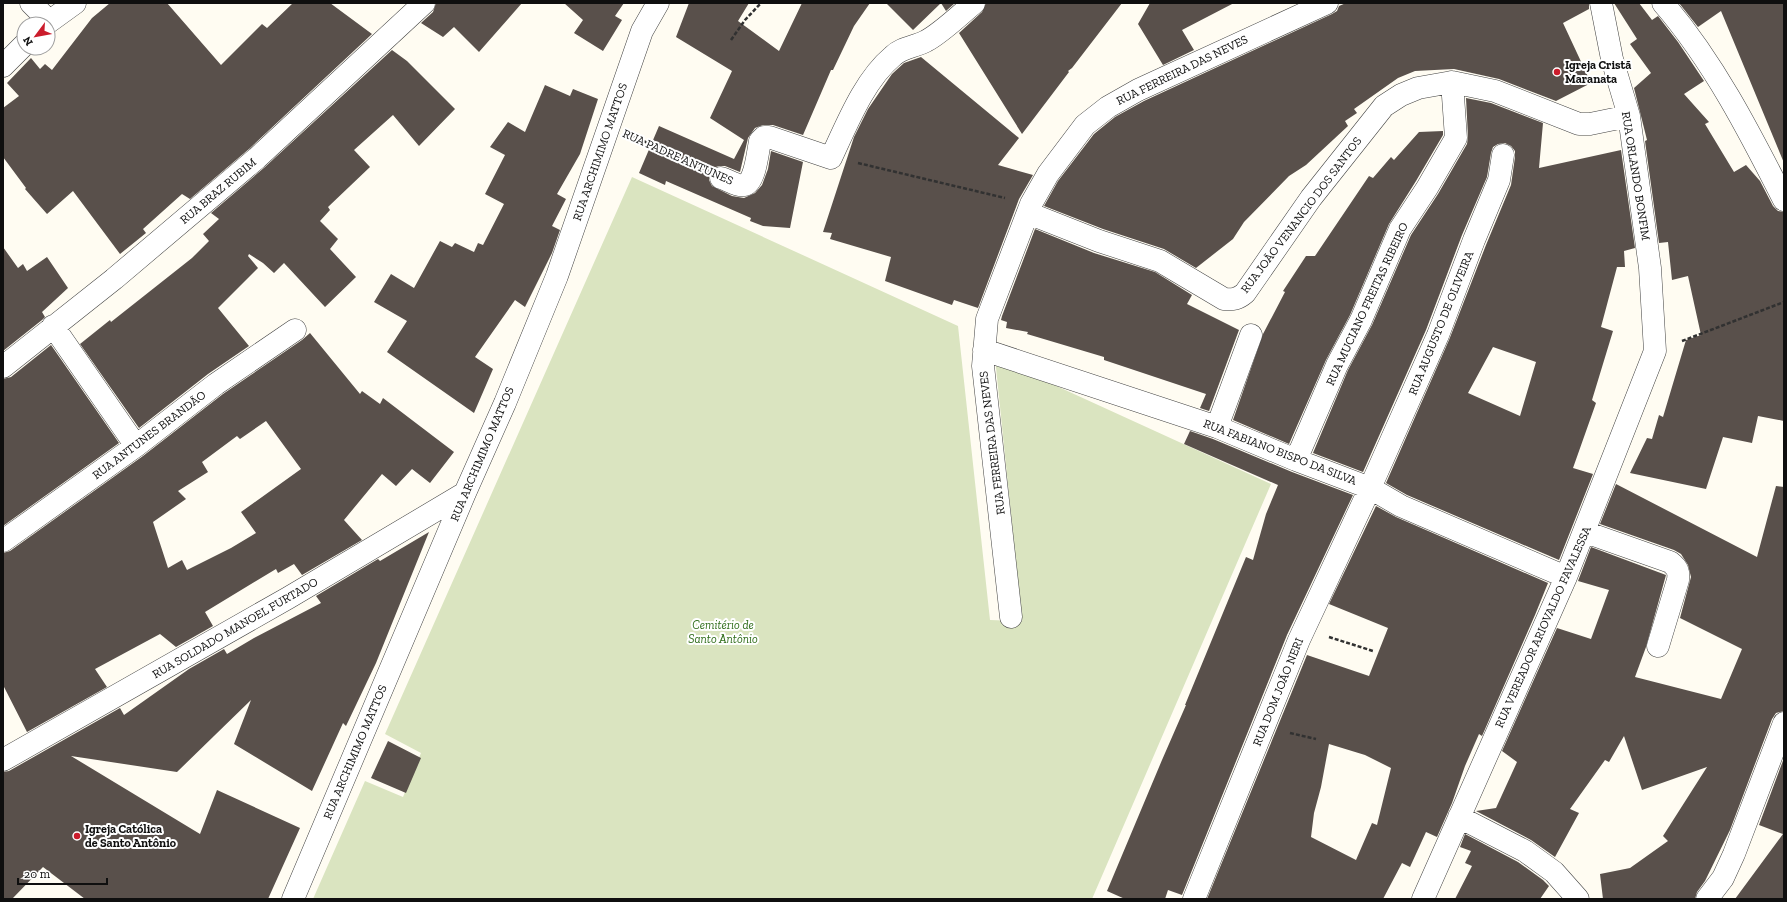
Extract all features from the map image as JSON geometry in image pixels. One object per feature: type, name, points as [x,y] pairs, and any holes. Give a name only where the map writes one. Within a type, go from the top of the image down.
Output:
[{"type":"street","points":[[32,3],[42,16]]},
{"type":"street","points":[[56,16],[75,3]]},
{"type":"street","name":"RUA BRAZ RUBIM","points":[[3,367],[114,279],[257,158],[424,3]]},
{"type":"street","name":"RUA ARCHIMIMO MATTOS","points":[[293,899],[465,493],[505,403],[557,276],[642,31],[658,3]]},
{"type":"street","name":"RUA PADRE ANTUNES","points":[[721,178],[740,185],[749,183],[753,178],[760,142],[764,137],[769,137],[831,158],[855,108],[883,66],[893,56],[904,49],[927,41],[974,3]]},
{"type":"street","name":"RUA FERREIRA DAS NEVES","points":[[1011,617],[982,366],[987,319],[1030,209],[1048,174],[1085,125],[1108,107],[1138,90],[1328,3]]},
{"type":"street","name":"RUA ORLANDO BONFIM","points":[[1601,3],[1612,59],[1629,116],[1650,268],[1655,351]]},
{"type":"street","points":[[1663,3],[1686,29],[1735,106],[1784,200]]},
{"type":"street","points":[[3,66],[16,54]]},
{"type":"street","name":"RUA JOÃO VENANCIO DOS SANTOS","points":[[1030,209],[1099,241],[1160,261],[1224,299],[1236,299],[1245,293],[1311,198],[1384,106],[1401,95],[1418,88],[1452,82],[1495,91],[1579,124],[1590,124],[1629,116]]},
{"type":"street","name":"RUA MUCIANO FREITAS RIBEIRO","points":[[1296,460],[1337,365],[1361,320],[1400,229],[1427,188],[1456,138],[1452,82]]},
{"type":"street","name":"RUA AUGUSTO DE OLIVEIRA","points":[[1370,488],[1438,335],[1474,240],[1499,180],[1503,155]]},
{"type":"street","points":[[53,326],[136,446]]},
{"type":"street","name":"RUA ANTUNES BRANDÃO","points":[[3,541],[136,446],[216,384],[294,330]]},
{"type":"street","points":[[1217,427],[1251,335]]},
{"type":"street","name":"RUA FABIANO BISPO DA SILVA","points":[[984,350],[1217,427],[1296,460],[1370,488],[1401,506],[1566,577]]},
{"type":"street","name":"RUA VEREADOR ARIOVALDO FAVALESSA","points":[[1423,899],[1566,577],[1655,351]]},
{"type":"street","name":"RUA DOM JOÃO NERI","points":[[1194,899],[1299,640],[1370,488]]},
{"type":"street","name":"RUA SOLDADO MANOEL FURTADO","points":[[3,760],[282,602],[465,493]]},
{"type":"street","points":[[1585,532],[1670,562],[1676,566],[1679,573],[1678,580],[1658,646]]},
{"type":"street","points":[[1707,899],[1723,878],[1734,854],[1784,723]]},
{"type":"street","points":[[1459,817],[1525,851],[1554,872],[1578,899]]},
{"type":"path","points":[[730,40],[760,3]]},
{"type":"path","name":"RUA PADRE ANTUNES","points":[[608,128],[629,133],[721,178]]},
{"type":"path","points":[[854,162],[1030,209]]},
{"type":"path","points":[[1655,351],[1784,302]]},
{"type":"path","points":[[1322,634],[1373,651]]},
{"type":"path","points":[[1289,732],[1316,739]]},
{"type":"green space","name":"Cemitério de Santo Antônio","points":[[632,177],[958,326],[990,620],[1022,621],[995,358],[1271,484],[1092,899],[313,899],[365,781],[403,797],[421,753],[385,734]]},
{"type":"building","points":[[110,3],[167,3],[221,65],[262,24],[267,28],[293,3],[330,3],[372,34],[249,149],[190,199],[182,194],[143,229],[146,233],[120,254],[73,191],[47,214],[25,189],[26,188],[3,157],[3,108],[19,96],[7,83],[31,58],[40,69],[45,64],[52,70],[92,18]]},
{"type":"building","points":[[436,3],[522,3],[479,52],[454,27],[443,37],[421,23],[433,12]]},
{"type":"building","points":[[564,3],[624,3],[615,16],[622,20],[603,51],[574,33],[583,20]]},
{"type":"building","points":[[689,3],[749,3],[738,21],[779,51],[802,3],[870,3],[854,26],[833,70],[831,70],[803,135],[773,125],[763,125],[755,128],[748,138],[740,172],[725,166],[719,166],[713,168],[709,174],[709,180],[712,186],[732,196],[744,198],[755,193],[762,185],[768,169],[771,151],[803,162],[790,228],[763,226],[750,221],[751,218],[666,181],[665,185],[639,173],[659,126],[734,159],[744,140],[710,118],[732,71],[676,37]]},
{"type":"building","points":[[886,3],[941,3],[913,30]]},
{"type":"building","points":[[941,3],[955,3],[946,11]]},
{"type":"building","points":[[986,3],[1122,3],[1072,68],[1068,71],[1069,72],[1022,134],[959,33],[982,12]]},
{"type":"building","points":[[1150,3],[1234,3],[1182,30],[1194,50],[1163,65],[1138,24]]},
{"type":"building","points":[[1346,3],[1589,3],[1589,9],[1563,23],[1591,83],[1556,101],[1499,79],[1454,69],[1415,71],[1398,78],[1354,109],[1357,113],[1345,121],[1348,126],[1306,165],[1289,176],[1244,222],[1233,239],[1196,268],[1164,249],[1103,229],[1044,206],[1058,181],[1094,134],[1115,117],[1144,101],[1332,14],[1337,11],[1339,6]]},
{"type":"building","points":[[1614,3],[1639,3],[1652,20],[1658,16],[1678,42],[1704,81],[1684,94],[1709,122],[1705,124],[1734,172],[1746,165],[1760,181],[1773,206],[1778,211],[1784,212],[1784,421],[1758,416],[1752,443],[1723,437],[1706,489],[1630,473],[1647,438],[1652,439],[1659,415],[1663,417],[1686,340],[1701,335],[1688,276],[1672,280],[1668,242],[1659,243],[1645,141],[1647,140],[1634,88],[1651,73],[1630,44],[1637,39]]},
{"type":"building","points":[[1679,3],[1784,3],[1784,163],[1721,11],[1698,27]]},
{"type":"building","points":[[392,50],[407,61],[455,109],[419,146],[393,115],[354,150],[370,167],[328,207],[330,210],[320,221],[338,239],[330,249],[356,277],[325,307],[284,263],[274,273],[263,263],[249,254],[248,256],[258,268],[218,308],[249,346],[208,374],[139,428],[80,344],[110,320],[111,322],[192,258],[209,241],[203,234],[219,219],[211,213],[265,167]]},
{"type":"building","points":[[921,57],[1019,138],[998,165],[1033,175],[1019,199],[978,308],[954,300],[952,305],[885,281],[891,257],[830,239],[832,233],[823,232],[854,137],[868,109],[892,74],[904,63]]},
{"type":"building","points":[[545,85],[570,96],[573,89],[598,99],[580,154],[557,194],[566,199],[552,226],[560,230],[552,253],[525,307],[515,300],[475,357],[493,369],[474,413],[387,352],[407,321],[374,302],[391,274],[414,288],[440,241],[452,247],[455,243],[474,252],[478,243],[483,245],[504,204],[485,194],[505,155],[490,147],[508,122],[525,132]]},
{"type":"building","points":[[1466,98],[1491,103],[1543,123],[1539,168],[1621,150],[1635,248],[1624,251],[1625,267],[1617,267],[1601,327],[1613,331],[1592,400],[1596,403],[1573,468],[1593,474],[1559,560],[1407,495],[1386,483],[1449,340],[1511,185],[1515,151],[1511,146],[1505,143],[1498,144],[1493,147],[1487,177],[1462,235],[1426,330],[1363,472],[1313,453],[1348,370],[1372,325],[1411,235],[1438,194],[1467,144]],"holes":[[[1493,347],[1536,362],[1520,416],[1468,393]]]},
{"type":"building","points":[[1443,131],[1443,135],[1389,224],[1350,315],[1326,360],[1289,444],[1233,420],[1263,334],[1285,292],[1283,291],[1306,256],[1315,256],[1369,176],[1373,178],[1391,157],[1394,160],[1419,132]]},
{"type":"building","points":[[1035,229],[1094,253],[1155,272],[1192,295],[1187,304],[1239,330],[1209,411],[1200,408],[1206,394],[1104,360],[1104,357],[1027,334],[1028,332],[1006,328],[1007,322],[1001,320],[1002,316]]},
{"type":"building","points":[[3,247],[18,268],[23,264],[27,271],[47,257],[68,288],[42,312],[45,317],[42,320],[3,351]]},
{"type":"building","points":[[310,333],[360,394],[362,391],[380,404],[383,398],[454,452],[430,483],[412,469],[396,486],[382,474],[344,520],[362,540],[302,575],[294,564],[278,573],[276,569],[205,612],[213,626],[176,647],[160,634],[95,669],[107,687],[27,732],[3,685],[3,553],[10,551],[143,456],[223,394]],"holes":[[[266,421],[301,469],[241,512],[256,533],[231,548],[187,570],[182,560],[168,568],[153,522],[186,499],[178,491],[208,472],[202,462],[237,436],[240,439]]]},
{"type":"building","points":[[51,345],[119,443],[3,526],[3,379],[11,377]]},
{"type":"building","points":[[1190,431],[1353,495],[1287,635],[1182,895],[1168,890],[1165,899],[1125,899],[1107,891],[1186,705],[1246,557],[1253,560],[1266,514],[1278,485],[1184,444]]},
{"type":"building","points":[[1616,484],[1757,557],[1776,486],[1784,487],[1784,711],[1776,713],[1772,719],[1730,830],[1705,881],[1697,892],[1695,899],[1603,899],[1600,874],[1630,868],[1668,841],[1663,836],[1707,767],[1642,790],[1624,736],[1609,762],[1605,760],[1570,809],[1579,813],[1555,857],[1531,840],[1476,811],[1496,808],[1517,762],[1502,751],[1557,628],[1591,639],[1609,590],[1578,581],[1591,547],[1666,575],[1646,647],[1635,677],[1721,699],[1742,649],[1680,618],[1691,577],[1688,565],[1681,554],[1674,550],[1600,524]]},
{"type":"building","points":[[1376,506],[1396,517],[1548,583],[1482,736],[1479,734],[1465,766],[1452,803],[1437,837],[1426,832],[1410,867],[1402,863],[1383,899],[1207,899],[1307,655],[1369,676],[1388,628],[1329,604]],"holes":[[[1329,744],[1365,755],[1391,768],[1377,825],[1372,823],[1356,860],[1311,837],[1314,813],[1321,787]]]},
{"type":"building","points":[[429,532],[376,663],[346,726],[343,723],[312,791],[234,744],[251,700],[177,772],[71,756],[200,834],[217,790],[300,828],[268,899],[85,899],[43,867],[12,899],[3,899],[3,772],[9,771],[120,708],[124,715],[189,669],[224,649],[227,654],[321,603],[316,596],[378,559],[380,561]]},
{"type":"building","points":[[388,741],[421,758],[406,793],[371,778]]},
{"type":"building","points":[[1784,758],[1784,899],[1735,899],[1783,834],[1759,825]]},
{"type":"building","points":[[1465,834],[1518,862],[1543,880],[1549,886],[1540,899],[1455,899],[1472,866],[1465,863],[1471,851],[1460,847]]},
{"type":"place","name":"Igreja Cristã Maranata","points":[[1557,72]]},
{"type":"place","name":"Igreja Católica de Santo Antônio","points":[[77,836]]}]
